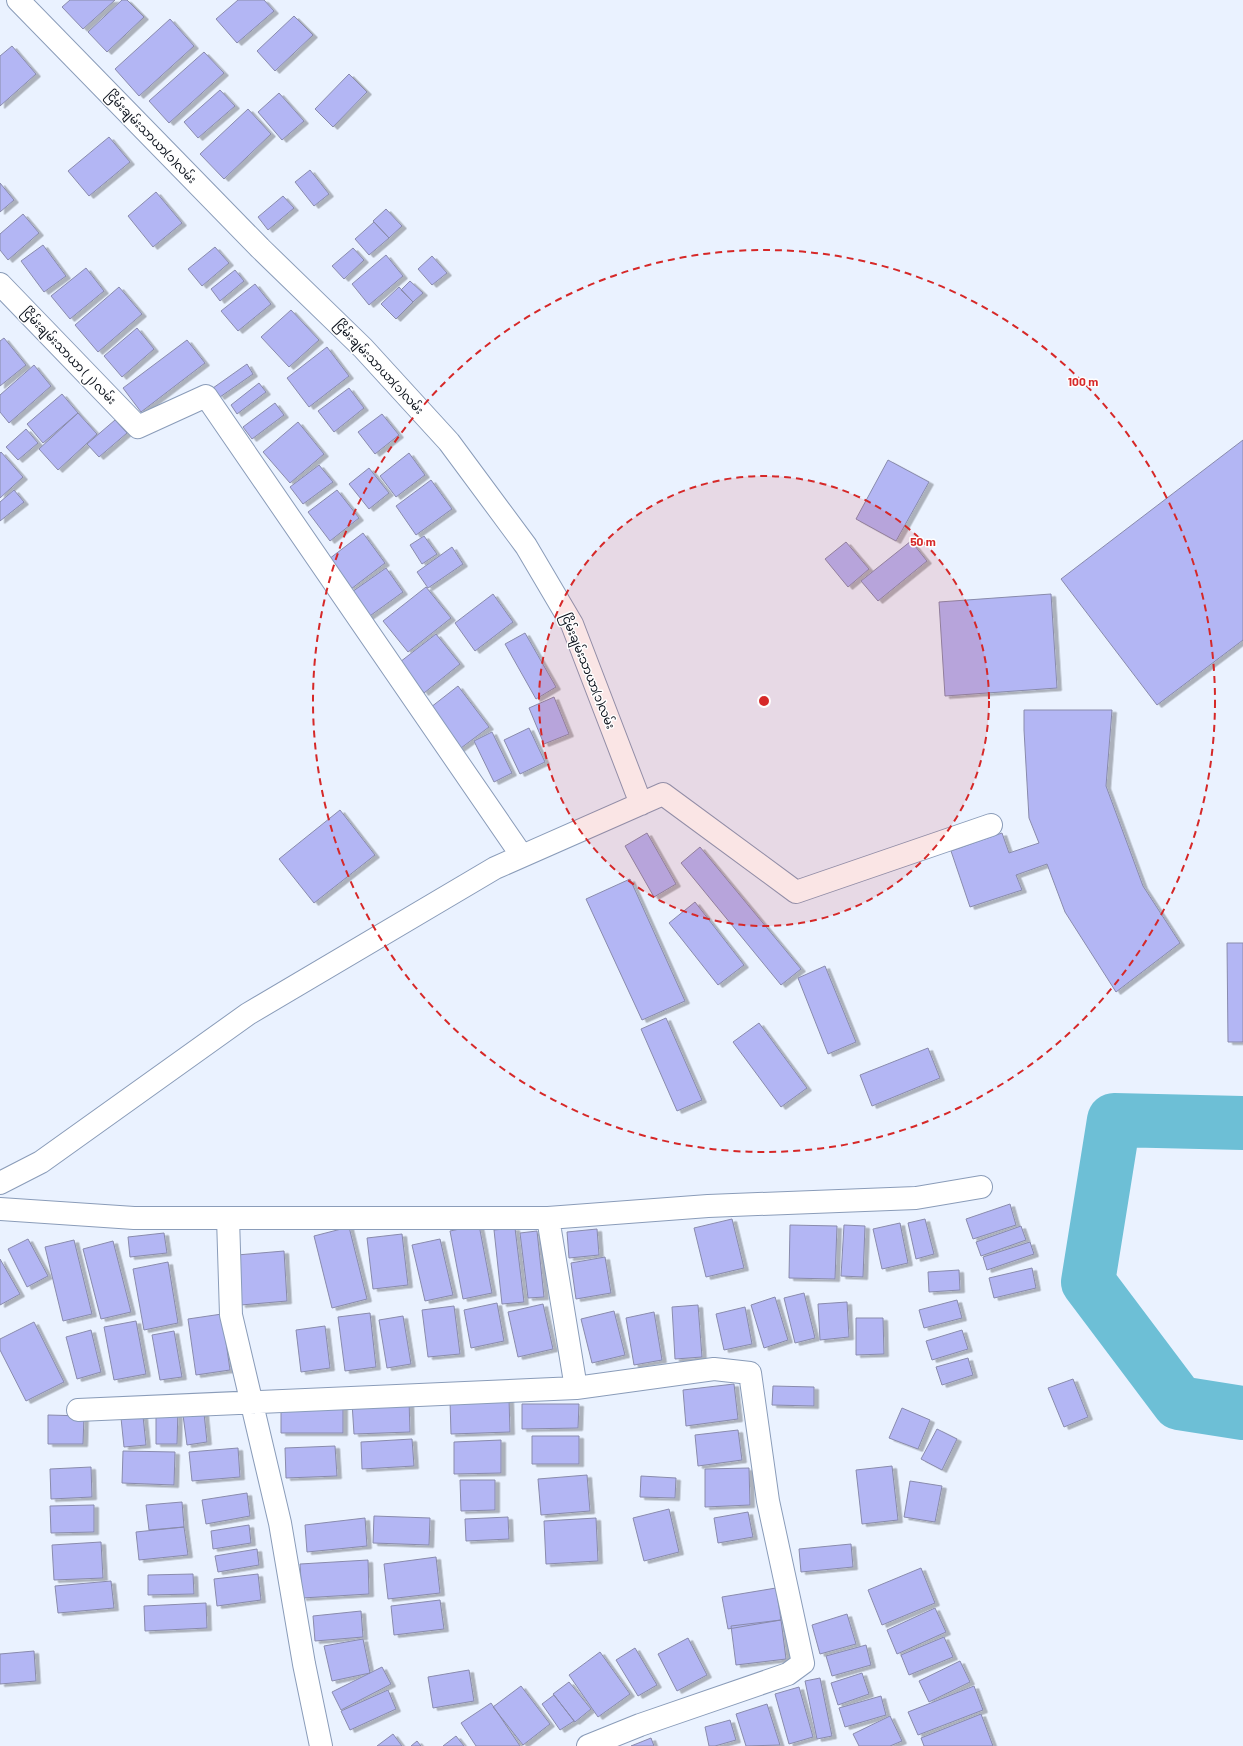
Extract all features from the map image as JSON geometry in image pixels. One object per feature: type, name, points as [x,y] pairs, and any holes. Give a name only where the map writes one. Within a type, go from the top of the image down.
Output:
[{"type":"street","name":"ငြိမ်းချမ်းသာယာ(၁)လမ်း","points":[[18,0],[260,248],[363,348],[449,442],[526,546],[572,624],[641,804]]},
{"type":"street","name":"ငြိမ်းချမ်းသာယာ (၂) လမ်း","points":[[0,284],[138,428],[206,396],[281,503],[522,856]]},
{"type":"street","points":[[0,1183],[41,1162],[248,1014],[495,868],[663,794],[796,892],[991,825]]},
{"type":"street","points":[[0,1209],[134,1218],[548,1218],[708,1206],[916,1198],[981,1187]]},
{"type":"street","points":[[228,1218],[231,1315],[280,1523],[318,1745]]},
{"type":"street","points":[[548,1218],[576,1388]]},
{"type":"street","points":[[78,1410],[576,1388],[714,1369],[750,1373],[768,1501],[803,1663],[788,1674],[640,1725],[588,1746]]},
{"type":"building","points":[[70,0],[115,0],[83,29],[62,7]]},
{"type":"building","points":[[122,0],[127,0],[144,17],[107,52],[88,32]]},
{"type":"building","points":[[238,0],[264,0],[274,11],[237,43],[216,19]]},
{"type":"building","points":[[294,16],[313,35],[275,71],[257,51]]},
{"type":"building","points":[[170,19],[194,46],[139,96],[115,69]]},
{"type":"building","points":[[12,46],[36,74],[0,106],[0,56]]},
{"type":"building","points":[[204,52],[224,73],[169,123],[149,101]]},
{"type":"building","points":[[349,74],[367,92],[333,127],[315,109]]},
{"type":"building","points":[[220,90],[235,106],[198,138],[184,122]]},
{"type":"building","points":[[279,93],[304,121],[282,140],[258,112]]},
{"type":"building","points":[[248,109],[271,134],[224,179],[200,154]]},
{"type":"building","points":[[109,137],[130,162],[89,196],[68,171]]},
{"type":"building","points":[[310,170],[329,194],[314,206],[295,182]]},
{"type":"building","points":[[0,183],[14,200],[0,212]]},
{"type":"building","points":[[156,192],[182,223],[153,247],[128,216]]},
{"type":"building","points":[[283,196],[294,208],[268,230],[258,217]]},
{"type":"building","points":[[386,209],[402,226],[389,238],[373,221]]},
{"type":"building","points":[[23,214],[39,233],[8,260],[0,250],[0,234]]},
{"type":"building","points":[[374,222],[389,238],[369,255],[355,239]]},
{"type":"building","points":[[43,245],[66,276],[44,292],[21,261]]},
{"type":"building","points":[[215,247],[229,263],[202,286],[188,269]]},
{"type":"building","points":[[353,248],[364,260],[344,279],[332,266]]},
{"type":"building","points":[[386,255],[403,276],[369,305],[352,284]]},
{"type":"building","points":[[432,256],[447,273],[432,285],[418,269]]},
{"type":"building","points":[[86,268],[104,291],[70,319],[51,296]]},
{"type":"building","points":[[235,270],[244,281],[220,301],[211,289]]},
{"type":"building","points":[[410,281],[423,293],[413,302],[401,290]]},
{"type":"building","points":[[255,284],[271,304],[238,331],[221,311]]},
{"type":"building","points":[[119,287],[142,314],[98,352],[75,325]]},
{"type":"building","points":[[399,287],[413,302],[396,319],[381,304]]},
{"type":"building","points":[[291,310],[319,340],[289,367],[261,337]]},
{"type":"building","points":[[137,328],[154,349],[122,377],[104,356]]},
{"type":"building","points":[[4,338],[26,365],[0,386],[0,341]]},
{"type":"building","points":[[187,340],[205,363],[141,412],[123,388]]},
{"type":"building","points":[[327,347],[349,376],[309,407],[287,378]]},
{"type":"building","points":[[247,364],[253,374],[220,397],[213,388]]},
{"type":"building","points":[[34,365],[51,386],[9,423],[0,412],[0,395]]},
{"type":"building","points":[[259,383],[266,392],[237,414],[231,405]]},
{"type":"building","points":[[349,388],[364,408],[334,432],[318,411]]},
{"type":"building","points":[[62,394],[78,413],[43,443],[27,424]]},
{"type":"building","points":[[275,403],[284,415],[252,439],[243,427]]},
{"type":"building","points":[[78,413],[97,434],[58,470],[39,449]]},
{"type":"building","points":[[382,414],[399,435],[375,454],[358,432]]},
{"type":"building","points":[[115,420],[127,433],[99,457],[87,444]]},
{"type":"building","points":[[298,422],[324,454],[290,483],[263,452]]},
{"type":"building","points":[[26,429],[38,443],[18,460],[6,447]]},
{"type":"building","points":[[1243,440],[1243,640],[1157,705],[1061,579]]},
{"type":"building","points":[[1,452],[23,477],[0,498],[0,453]]},
{"type":"building","points":[[409,453],[425,475],[396,497],[380,476]]},
{"type":"building","points":[[888,460],[929,482],[896,541],[856,519]]},
{"type":"building","points":[[319,465],[333,482],[303,504],[290,487]]},
{"type":"building","points":[[369,468],[389,493],[369,509],[349,484]]},
{"type":"building","points":[[431,480],[452,509],[416,535],[396,506]]},
{"type":"building","points":[[14,490],[24,502],[0,521],[0,502]]},
{"type":"building","points":[[337,490],[359,518],[330,541],[308,512]]},
{"type":"building","points":[[363,533],[385,563],[351,589],[329,559]]},
{"type":"building","points":[[424,536],[437,554],[422,564],[410,545]]},
{"type":"building","points":[[911,541],[927,561],[878,601],[861,581]]},
{"type":"building","points":[[846,542],[869,569],[848,587],[825,559]]},
{"type":"building","points":[[452,547],[463,564],[428,588],[417,572]]},
{"type":"building","points":[[386,568],[403,592],[367,618],[349,594]]},
{"type":"building","points":[[426,587],[451,618],[408,652],[383,621]]},
{"type":"building","points":[[493,594],[513,622],[475,651],[455,623]]},
{"type":"building","points":[[1051,594],[1057,688],[945,696],[939,602]]},
{"type":"building","points":[[525,633],[556,687],[536,699],[505,644]]},
{"type":"building","points":[[436,634],[460,664],[424,693],[400,662]]},
{"type":"building","points":[[458,686],[489,727],[457,751],[426,711]]},
{"type":"building","points":[[554,697],[569,734],[544,744],[529,708]]},
{"type":"building","points":[[1024,710],[1112,710],[1106,786],[1143,886],[1180,943],[1116,992],[1065,912],[1047,864],[1016,875],[1022,890],[970,907],[951,851],[1002,833],[1009,853],[1039,843],[1029,818]]},
{"type":"building","points":[[529,728],[545,762],[520,774],[504,740]]},
{"type":"building","points":[[492,732],[512,773],[494,782],[474,741]]},
{"type":"building","points":[[340,810],[375,855],[314,903],[279,859]]},
{"type":"building","points":[[647,833],[676,884],[654,897],[625,846]]},
{"type":"building","points":[[700,847],[801,969],[781,985],[681,863]]},
{"type":"building","points":[[630,879],[685,1001],[642,1020],[586,899]]},
{"type":"building","points":[[695,902],[744,965],[718,985],[669,923]]},
{"type":"building","points":[[1227,943],[1243,943],[1243,1042],[1228,1042]]},
{"type":"building","points":[[825,966],[856,1042],[828,1054],[798,978]]},
{"type":"building","points":[[666,1018],[702,1100],[677,1111],[641,1029]]},
{"type":"building","points":[[759,1023],[807,1088],[781,1107],[733,1042]]},
{"type":"building","points":[[928,1048],[940,1078],[872,1106],[860,1075]]},
{"type":"building","points":[[1010,1204],[1016,1225],[973,1239],[966,1219]]},
{"type":"building","points":[[732,1219],[744,1268],[706,1277],[694,1228]]},
{"type":"building","points":[[925,1219],[934,1254],[916,1259],[908,1223]]},
{"type":"building","points":[[900,1223],[908,1263],[882,1269],[873,1229]]},
{"type":"building","points":[[479,1225],[492,1293],[463,1299],[450,1231]]},
{"type":"building","points":[[790,1225],[837,1226],[835,1279],[789,1278]]},
{"type":"building","points":[[844,1225],[865,1226],[863,1277],[841,1276]]},
{"type":"building","points":[[1021,1226],[1026,1240],[981,1256],[976,1242]]},
{"type":"building","points":[[349,1227],[367,1299],[332,1308],[314,1236]]},
{"type":"building","points":[[515,1228],[524,1302],[502,1304],[494,1230]]},
{"type":"building","points":[[597,1229],[599,1255],[569,1258],[567,1232]]},
{"type":"building","points":[[537,1231],[544,1297],[528,1298],[520,1233]]},
{"type":"building","points":[[164,1233],[167,1253],[130,1257],[128,1237]]},
{"type":"building","points":[[402,1234],[408,1285],[373,1289],[367,1238]]},
{"type":"building","points":[[28,1239],[48,1276],[27,1287],[8,1249]]},
{"type":"building","points":[[440,1239],[453,1295],[425,1301],[412,1245]]},
{"type":"building","points":[[74,1240],[92,1314],[63,1321],[45,1247]]},
{"type":"building","points":[[113,1241],[131,1312],[101,1319],[83,1249]]},
{"type":"building","points":[[1030,1242],[1034,1254],[987,1270],[983,1257]]},
{"type":"building","points":[[284,1251],[287,1301],[241,1305],[237,1255]]},
{"type":"building","points":[[605,1257],[611,1293],[576,1299],[571,1263]]},
{"type":"building","points":[[0,1259],[20,1294],[0,1305]]},
{"type":"building","points":[[168,1262],[178,1323],[144,1330],[133,1269]]},
{"type":"building","points":[[1032,1268],[1036,1288],[994,1298],[989,1278]]},
{"type":"building","points":[[959,1270],[960,1290],[929,1292],[928,1272]]},
{"type":"building","points":[[804,1293],[815,1338],[795,1343],[784,1298]]},
{"type":"building","points":[[775,1297],[788,1340],[764,1348],[751,1305]]},
{"type":"building","points":[[957,1300],[962,1318],[924,1328],[919,1310]]},
{"type":"building","points":[[847,1302],[849,1337],[820,1340],[818,1304]]},
{"type":"building","points":[[497,1303],[504,1341],[471,1348],[464,1310]]},
{"type":"building","points":[[543,1304],[553,1349],[518,1357],[508,1312]]},
{"type":"building","points":[[698,1305],[702,1357],[675,1359],[672,1307]]},
{"type":"building","points":[[454,1306],[460,1354],[428,1357],[422,1310]]},
{"type":"building","points":[[745,1307],[752,1344],[724,1350],[716,1314]]},
{"type":"building","points":[[614,1311],[625,1355],[592,1363],[581,1319]]},
{"type":"building","points":[[654,1312],[662,1360],[634,1365],[626,1318]]},
{"type":"building","points":[[370,1313],[376,1367],[345,1371],[338,1317]]},
{"type":"building","points":[[222,1314],[230,1370],[196,1375],[188,1319]]},
{"type":"building","points":[[403,1316],[411,1364],[387,1368],[379,1320]]},
{"type":"building","points":[[856,1318],[883,1318],[884,1354],[856,1355]]},
{"type":"building","points":[[136,1321],[146,1374],[114,1380],[104,1327]]},
{"type":"building","points":[[34,1322],[64,1382],[26,1401],[0,1350],[0,1339]]},
{"type":"building","points":[[325,1326],[330,1368],[301,1372],[296,1330]]},
{"type":"building","points":[[91,1330],[101,1372],[77,1379],[66,1337]]},
{"type":"building","points":[[962,1330],[968,1349],[932,1360],[926,1341]]},
{"type":"building","points":[[174,1331],[182,1377],[160,1380],[152,1335]]},
{"type":"building","points":[[968,1358],[973,1375],[942,1385],[936,1367]]},
{"type":"building","points":[[1073,1379],[1088,1417],[1064,1427],[1048,1388]]},
{"type":"building","points":[[734,1384],[738,1419],[686,1426],[683,1390]]},
{"type":"building","points":[[773,1386],[814,1387],[814,1406],[772,1405]]},
{"type":"building","points":[[509,1399],[510,1432],[451,1434],[450,1401]]},
{"type":"building","points":[[409,1400],[410,1432],[354,1434],[352,1403]]},
{"type":"building","points":[[281,1402],[343,1403],[343,1433],[281,1433]]},
{"type":"building","points":[[522,1404],[579,1404],[578,1428],[522,1429]]},
{"type":"building","points":[[902,1408],[930,1420],[918,1449],[889,1438]]},
{"type":"building","points":[[156,1409],[178,1409],[177,1444],[156,1444]]},
{"type":"building","points":[[204,1413],[207,1442],[187,1445],[183,1415]]},
{"type":"building","points":[[48,1415],[84,1416],[83,1444],[48,1444]]},
{"type":"building","points":[[143,1416],[146,1445],[124,1447],[121,1418]]},
{"type":"building","points":[[937,1429],[957,1439],[942,1470],[921,1459]]},
{"type":"building","points":[[738,1430],[742,1460],[698,1466],[695,1435]]},
{"type":"building","points":[[532,1436],[579,1436],[579,1464],[532,1464]]},
{"type":"building","points":[[412,1439],[414,1466],[362,1469],[361,1442]]},
{"type":"building","points":[[501,1440],[501,1473],[454,1474],[454,1442]]},
{"type":"building","points":[[335,1446],[337,1476],[286,1478],[285,1448]]},
{"type":"building","points":[[238,1448],[240,1477],[192,1481],[189,1452]]},
{"type":"building","points":[[123,1451],[175,1452],[174,1485],[122,1483]]},
{"type":"building","points":[[892,1466],[898,1520],[862,1524],[856,1470]]},
{"type":"building","points":[[91,1467],[92,1497],[51,1499],[50,1469]]},
{"type":"building","points":[[749,1468],[750,1505],[705,1507],[705,1469]]},
{"type":"building","points":[[587,1475],[590,1511],[541,1515],[538,1479]]},
{"type":"building","points":[[641,1476],[676,1478],[675,1498],[640,1497]]},
{"type":"building","points":[[460,1480],[495,1480],[495,1510],[461,1511]]},
{"type":"building","points":[[910,1481],[942,1486],[935,1522],[904,1517]]},
{"type":"building","points":[[247,1493],[250,1516],[206,1524],[202,1500]]},
{"type":"building","points":[[182,1502],[184,1527],[149,1530],[146,1505]]},
{"type":"building","points":[[94,1505],[94,1532],[51,1533],[50,1506]]},
{"type":"building","points":[[669,1509],[679,1552],[644,1561],[633,1518]]},
{"type":"building","points":[[748,1512],[753,1537],[718,1543],[714,1518]]},
{"type":"building","points":[[374,1516],[430,1518],[429,1545],[373,1543]]},
{"type":"building","points":[[508,1517],[509,1539],[466,1541],[465,1519]]},
{"type":"building","points":[[365,1518],[367,1546],[307,1552],[305,1525]]},
{"type":"building","points":[[596,1518],[598,1561],[546,1564],[544,1521]]},
{"type":"building","points":[[249,1525],[251,1543],[213,1549],[211,1531]]},
{"type":"building","points":[[184,1527],[188,1555],[139,1560],[136,1532]]},
{"type":"building","points":[[101,1542],[103,1578],[54,1580],[52,1545]]},
{"type":"building","points":[[851,1544],[853,1567],[801,1572],[799,1549]]},
{"type":"building","points":[[257,1549],[259,1565],[218,1572],[215,1556]]},
{"type":"building","points":[[436,1557],[440,1593],[388,1599],[384,1564]]},
{"type":"building","points":[[368,1560],[369,1594],[302,1598],[300,1564]]},
{"type":"building","points":[[921,1568],[935,1603],[882,1625],[868,1590]]},
{"type":"building","points":[[193,1574],[194,1594],[148,1595],[148,1575]]},
{"type":"building","points":[[258,1574],[261,1600],[217,1606],[214,1579]]},
{"type":"building","points":[[111,1581],[114,1608],[58,1613],[55,1586]]},
{"type":"building","points":[[776,1588],[781,1620],[728,1629],[722,1597]]},
{"type":"building","points":[[440,1600],[444,1629],[394,1635],[391,1606]]},
{"type":"building","points":[[206,1603],[207,1628],[145,1631],[144,1606]]},
{"type":"building","points":[[935,1608],[946,1632],[897,1654],[887,1630]]},
{"type":"building","points":[[361,1611],[363,1637],[315,1641],[313,1616]]},
{"type":"building","points":[[847,1614],[856,1644],[820,1654],[812,1625]]},
{"type":"building","points":[[781,1620],[786,1659],[736,1665],[731,1626]]},
{"type":"building","points":[[944,1637],[953,1657],[909,1675],[901,1655]]},
{"type":"building","points":[[688,1638],[707,1675],[677,1691],[658,1654]]},
{"type":"building","points":[[363,1639],[370,1673],[332,1681],[324,1646]]},
{"type":"building","points":[[866,1645],[871,1665],[832,1676],[826,1656]]},
{"type":"building","points":[[635,1648],[657,1685],[638,1696],[616,1660]]},
{"type":"building","points":[[34,1651],[36,1681],[0,1684],[0,1654]]},
{"type":"building","points":[[600,1652],[630,1694],[598,1717],[569,1675]]},
{"type":"building","points":[[960,1661],[970,1682],[929,1702],[919,1681]]},
{"type":"building","points":[[382,1667],[391,1684],[341,1710],[332,1692]]},
{"type":"building","points":[[469,1670],[474,1701],[433,1708],[428,1677]]},
{"type":"building","points":[[862,1673],[869,1694],[838,1705],[831,1683]]},
{"type":"building","points":[[820,1678],[832,1736],[817,1739],[805,1681]]},
{"type":"building","points":[[569,1682],[591,1709],[575,1722],[553,1694]]},
{"type":"building","points":[[521,1686],[550,1724],[523,1745],[493,1707]]},
{"type":"building","points":[[974,1686],[983,1710],[918,1735],[908,1712]]},
{"type":"building","points":[[799,1687],[813,1737],[789,1744],[775,1694]]},
{"type":"building","points":[[388,1690],[396,1709],[350,1730],[341,1711]]},
{"type":"building","points":[[554,1695],[574,1721],[560,1730],[542,1704]]},
{"type":"building","points":[[881,1696],[886,1715],[845,1727],[839,1708]]},
{"type":"building","points":[[491,1703],[520,1746],[476,1746],[461,1723]]},
{"type":"building","points":[[767,1704],[780,1745],[746,1746],[736,1714]]},
{"type":"building","points":[[981,1714],[993,1746],[924,1746],[921,1738]]},
{"type":"building","points":[[890,1716],[902,1741],[890,1746],[859,1746],[853,1734]]},
{"type":"building","points":[[730,1720],[736,1740],[715,1746],[709,1746],[705,1727]]},
{"type":"building","points":[[393,1734],[402,1746],[377,1746]]},
{"type":"building","points":[[456,1736],[464,1746],[443,1746]]},
{"type":"building","points":[[651,1738],[654,1746],[631,1746]]},
{"type":"building","points":[[417,1741],[421,1746],[411,1746]]},
{"type":"waterway","points":[[1243,1123],[1114,1120],[1088,1282],[1179,1403],[1243,1413]]}]
